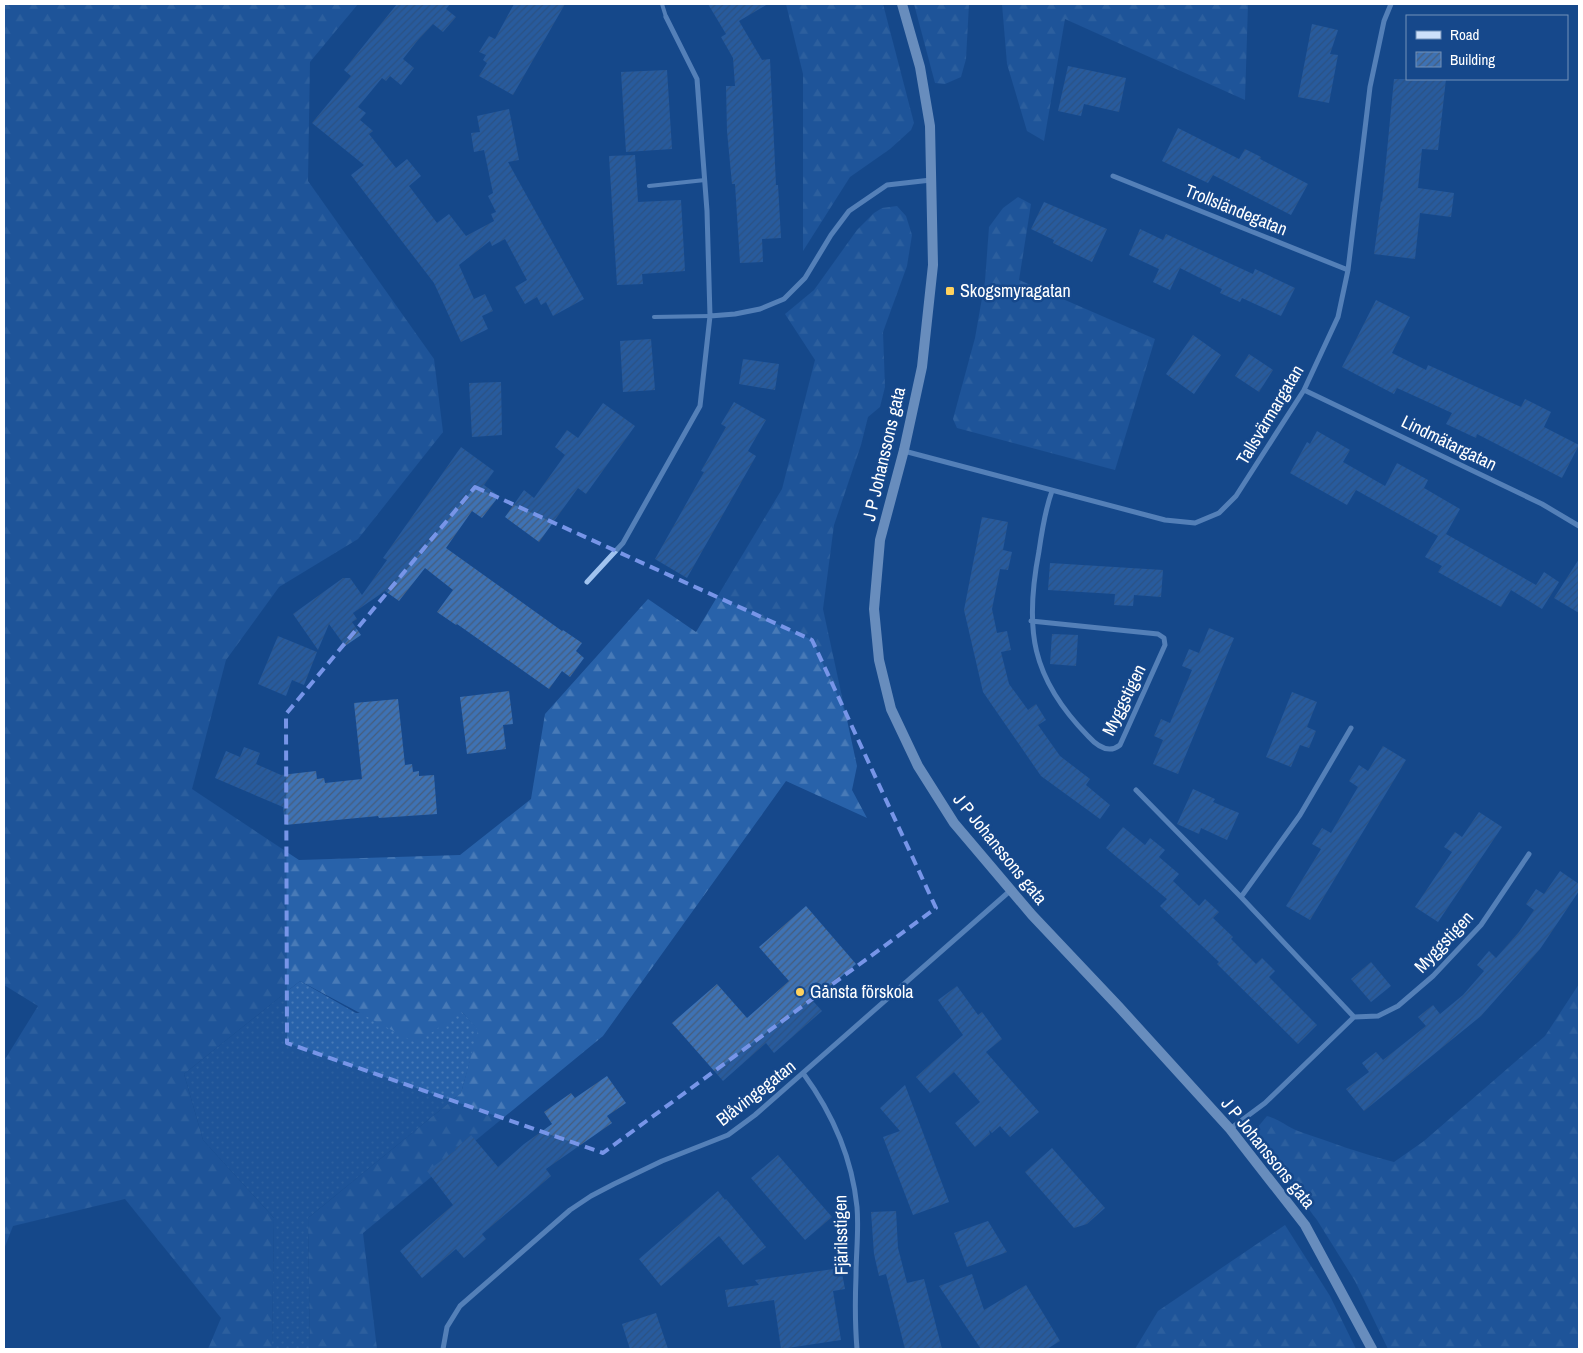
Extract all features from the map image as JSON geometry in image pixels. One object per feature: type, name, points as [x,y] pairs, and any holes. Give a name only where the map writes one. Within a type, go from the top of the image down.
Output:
[{"type":"street","name":"J P Johanssons gata","points":[[902,4],[920,67],[930,126],[933,265],[922,366],[904,450],[880,540],[874,609],[879,660],[891,709],[918,766],[954,823],[1032,915],[1230,1129],[1305,1225],[1372,1349]]},
{"type":"street","name":"Tallsvärmargatan","points":[[904,450],[1164,520],[1195,523],[1219,513],[1236,496],[1304,390],[1338,317],[1348,270],[1370,88],[1384,20],[1391,4]]},
{"type":"street","points":[[587,582],[623,543],[700,406],[710,316],[705,180],[697,79],[666,17]]},
{"type":"street","name":"Trollsländegatan","points":[[1113,176],[1348,270]]},
{"type":"street","points":[[710,316],[760,309],[784,299],[805,278],[831,235],[849,211],[886,185],[932,180]]},
{"type":"street","name":"Lindmätargatan","points":[[1304,390],[1542,504],[1579,526]]},
{"type":"street","name":"Myggstigen","points":[[1031,621],[1158,634],[1164,638],[1165,645],[1145,692],[1120,745],[1116,748],[1109,750],[1095,743],[1072,719],[1052,691],[1038,658],[1031,621],[1032,585],[1046,507],[1052,491]]},
{"type":"street","points":[[1241,897],[1300,815],[1351,728]]},
{"type":"street","points":[[1136,790],[1241,897],[1354,1017],[1265,1103],[1230,1129]]},
{"type":"street","name":"Myggstigen","points":[[1354,1017],[1378,1016],[1398,1006],[1433,976],[1480,925],[1529,854]]},
{"type":"street","name":"Blåvingegatan","points":[[443,1349],[447,1327],[460,1306],[570,1210],[591,1196],[662,1161],[728,1135],[755,1115],[1011,890]]},
{"type":"street","name":"Fjärilsstigen","points":[[803,1073],[822,1100],[837,1128],[846,1151],[853,1179],[857,1217],[854,1320],[857,1349]]},
{"type":"lane","points":[[662,4],[666,17]]},
{"type":"lane","points":[[649,186],[705,180]]},
{"type":"lane","points":[[654,317],[710,316]]},
{"type":"highlighted area","points":[[475,487],[812,640],[936,908],[603,1153],[287,1043],[286,714]]},
{"type":"green space","points":[[4,4],[358,4],[310,62],[308,181],[434,359],[443,432],[358,539],[279,587],[226,660],[192,789],[299,860],[460,855],[531,799],[545,714],[648,599],[696,632],[782,489],[815,360],[785,314],[814,290],[857,230],[874,213],[882,208],[897,206],[906,216],[912,235],[907,266],[883,332],[885,387],[880,407],[868,417],[861,445],[834,525],[823,609],[857,766],[852,790],[867,818],[786,781],[603,1036],[363,1233],[377,1349],[310,1349],[308,1218],[461,1093],[478,1030],[462,1012],[416,1043],[300,981],[184,1074],[203,1140],[274,1218],[272,1349],[208,1349],[221,1318],[125,1199],[13,1226],[4,1249],[4,1061],[38,1006],[4,985]]},
{"type":"green space","points":[[786,4],[883,4],[914,123],[911,130],[890,149],[850,177],[803,251],[803,74]]},
{"type":"green space","points":[[914,4],[969,4],[966,59],[961,77],[945,84],[935,83]]},
{"type":"green space","points":[[1002,4],[1248,4],[1245,100],[1065,19],[1044,141],[1027,131],[1007,64]]},
{"type":"green space","points":[[1018,197],[1031,204],[1019,280],[1155,339],[1115,470],[957,428],[953,419],[975,338],[985,281],[989,227],[1003,208]]},
{"type":"green space","points":[[300,981],[356,1013],[462,1012],[479,1030],[461,1093],[308,1218],[310,1349],[272,1349],[274,1218],[203,1140],[184,1074]]},
{"type":"green space","points":[[1579,984],[1579,1349],[1388,1349],[1355,1281],[1317,1220],[1252,1134],[1267,1116],[1298,1131],[1358,1152],[1394,1162],[1424,1141],[1545,1036]]},
{"type":"green space","points":[[1285,1225],[1330,1296],[1356,1349],[1135,1349],[1158,1311]]},
{"type":"building","points":[[397,4],[450,4],[446,9],[456,17],[443,32],[433,24],[418,40],[403,59],[414,68],[401,85],[390,76],[386,81],[382,78],[358,107],[366,113],[360,120],[373,131],[369,134],[396,168],[407,159],[421,176],[409,186],[437,223],[449,214],[466,236],[494,221],[491,214],[496,212],[488,196],[493,193],[484,150],[474,152],[471,133],[480,132],[477,116],[509,109],[519,160],[508,162],[584,299],[553,316],[546,302],[541,305],[537,297],[525,304],[515,287],[527,280],[505,239],[492,246],[490,241],[459,265],[474,299],[485,294],[493,311],[482,316],[488,329],[461,342],[434,283],[351,175],[364,165],[312,123],[351,76],[344,70]]},
{"type":"building","points":[[514,4],[565,4],[513,95],[479,76],[487,63],[483,60],[486,55],[479,52],[489,36],[495,39]]},
{"type":"building","points":[[708,4],[768,4],[739,21],[762,60],[770,59],[776,185],[778,185],[781,238],[762,239],[763,262],[740,263],[735,184],[732,184],[727,131],[726,86],[735,86],[733,58],[721,37],[726,34]]},
{"type":"building","points":[[1312,24],[1338,30],[1330,54],[1338,55],[1329,103],[1298,97]]},
{"type":"building","points":[[1068,66],[1126,78],[1119,112],[1084,104],[1081,116],[1058,111]]},
{"type":"building","points":[[667,70],[672,149],[626,152],[621,72]]},
{"type":"building","points":[[1394,79],[1446,80],[1438,150],[1422,149],[1418,188],[1454,193],[1451,217],[1420,213],[1415,259],[1374,254],[1382,202]]},
{"type":"building","points":[[1178,128],[1239,159],[1245,149],[1308,184],[1291,215],[1213,175],[1208,183],[1162,161]]},
{"type":"building","points":[[635,155],[638,202],[681,200],[685,271],[642,274],[643,284],[617,285],[609,156]]},
{"type":"building","points":[[1044,202],[1107,229],[1092,262],[1053,243],[1054,240],[1031,229]]},
{"type":"building","points":[[1140,229],[1163,240],[1166,234],[1253,274],[1255,269],[1295,288],[1281,316],[1242,298],[1240,302],[1220,293],[1222,289],[1180,268],[1170,290],[1153,282],[1159,269],[1129,255]]},
{"type":"building","points":[[1376,300],[1410,317],[1392,353],[1426,370],[1428,365],[1521,407],[1525,399],[1551,412],[1544,427],[1579,445],[1562,478],[1477,434],[1476,438],[1446,424],[1452,413],[1397,388],[1394,394],[1342,367]]},
{"type":"building","points":[[1193,335],[1221,355],[1194,394],[1166,374]]},
{"type":"building","points":[[651,339],[655,390],[623,392],[620,341]]},
{"type":"building","points":[[1249,354],[1273,370],[1259,392],[1235,376]]},
{"type":"building","points":[[743,359],[779,364],[775,390],[739,384]]},
{"type":"building","points":[[501,382],[502,435],[472,437],[469,383]]},
{"type":"building","points":[[734,402],[766,420],[748,451],[756,456],[687,578],[655,559],[704,472],[701,471],[726,427],[721,424]]},
{"type":"building","points":[[603,403],[635,426],[586,494],[578,488],[539,542],[505,517],[524,490],[534,498],[565,455],[555,447],[567,430],[578,438]]},
{"type":"building","points":[[1317,431],[1350,450],[1343,462],[1385,486],[1397,463],[1428,480],[1424,488],[1460,509],[1446,534],[1536,585],[1544,572],[1559,582],[1542,609],[1511,590],[1501,607],[1438,572],[1442,566],[1425,557],[1438,536],[1356,490],[1347,505],[1290,473],[1307,442],[1310,444]]},
{"type":"building","points":[[461,447],[494,471],[484,485],[499,496],[482,518],[472,511],[446,548],[562,631],[582,643],[576,651],[584,658],[570,677],[562,671],[549,689],[437,612],[453,590],[425,568],[399,601],[385,591],[353,613],[357,619],[352,622],[361,635],[345,646],[329,624],[318,650],[293,614],[343,578],[350,578],[362,595],[387,560],[383,558]]},
{"type":"building","points":[[982,517],[1008,522],[1003,550],[1012,552],[1008,570],[1000,569],[992,609],[997,633],[1007,631],[1011,650],[1001,652],[1009,684],[1028,710],[1036,704],[1046,720],[1038,725],[1060,756],[1090,779],[1086,785],[1110,805],[1100,819],[1041,776],[983,692],[964,610]]},
{"type":"building","points":[[1579,559],[1579,613],[1554,598]]},
{"type":"building","points":[[1050,563],[1163,570],[1161,597],[1134,595],[1133,606],[1114,605],[1115,594],[1048,590]]},
{"type":"building","points":[[1209,628],[1234,638],[1178,774],[1153,764],[1163,740],[1154,736],[1161,719],[1170,723],[1192,670],[1182,666],[1189,649],[1199,653]]},
{"type":"building","points":[[1052,634],[1078,635],[1076,666],[1050,664]]},
{"type":"building","points":[[278,636],[317,652],[304,685],[292,680],[286,696],[258,684]]},
{"type":"building","points":[[509,691],[513,724],[503,725],[506,749],[467,754],[460,697]]},
{"type":"building","points":[[1292,692],[1317,702],[1307,727],[1316,731],[1309,748],[1300,745],[1291,767],[1266,757]]},
{"type":"building","points":[[398,699],[405,765],[412,764],[413,772],[419,771],[419,776],[434,775],[437,814],[379,818],[378,816],[285,825],[283,807],[215,778],[226,751],[240,757],[244,747],[260,753],[256,764],[281,775],[316,771],[317,779],[324,778],[325,783],[362,779],[354,703]]},
{"type":"building","points":[[1383,746],[1406,760],[1310,920],[1286,906],[1321,849],[1312,844],[1322,828],[1331,833],[1358,787],[1349,781],[1359,765],[1368,771]]},
{"type":"building","points":[[1193,789],[1215,799],[1213,802],[1239,813],[1227,840],[1201,828],[1199,834],[1177,824]]},
{"type":"building","points":[[1479,812],[1502,827],[1438,922],[1415,907],[1452,852],[1444,847],[1455,832],[1462,837]]},
{"type":"building","points":[[1123,827],[1145,845],[1150,838],[1165,850],[1159,857],[1179,874],[1173,881],[1199,906],[1205,899],[1219,912],[1213,918],[1233,937],[1231,939],[1256,964],[1262,958],[1275,971],[1269,977],[1317,1025],[1298,1044],[1217,964],[1219,962],[1160,906],[1167,899],[1106,848]]},
{"type":"building","points":[[1560,871],[1579,884],[1579,891],[1540,949],[1481,1016],[1364,1111],[1346,1089],[1369,1072],[1362,1063],[1376,1052],[1383,1060],[1426,1026],[1418,1017],[1433,1005],[1440,1014],[1463,995],[1484,971],[1477,965],[1489,951],[1496,958],[1519,932],[1534,910],[1526,904],[1536,889],[1544,894]]},
{"type":"building","name":"Gånsta förskola","points":[[806,906],[856,964],[813,1001],[822,1011],[774,1053],[766,1043],[723,1081],[672,1023],[717,984],[747,1018],[789,981],[759,947]]},
{"type":"building","points":[[1371,962],[1391,986],[1371,1002],[1351,979]]},
{"type":"building","points":[[957,986],[978,1015],[982,1012],[1002,1039],[986,1052],[1039,1112],[1010,1137],[1000,1126],[992,1133],[989,1130],[990,1134],[975,1147],[955,1123],[980,1102],[954,1072],[930,1093],[916,1077],[963,1035],[938,1000]]},
{"type":"building","points":[[607,1076],[626,1103],[607,1116],[612,1123],[546,1169],[551,1176],[482,1234],[486,1239],[464,1258],[456,1249],[422,1278],[400,1251],[453,1205],[427,1171],[456,1150],[471,1135],[498,1167],[524,1144],[552,1124],[544,1112],[571,1093],[575,1098]]},
{"type":"building","points":[[905,1085],[949,1202],[913,1215],[883,1137],[900,1131],[880,1108]]},
{"type":"building","points":[[1052,1148],[1105,1208],[1087,1224],[1074,1228],[1025,1172]]},
{"type":"building","points":[[778,1155],[832,1217],[805,1240],[751,1178]]},
{"type":"building","points":[[718,1191],[766,1247],[743,1265],[719,1236],[661,1286],[639,1259]]},
{"type":"building","points":[[896,1211],[898,1248],[907,1283],[924,1279],[942,1349],[905,1349],[886,1274],[879,1276],[874,1254],[871,1212]]},
{"type":"building","points":[[988,1221],[1007,1252],[967,1267],[954,1233]]},
{"type":"building","points":[[841,1268],[845,1289],[833,1291],[841,1340],[781,1349],[774,1300],[728,1307],[725,1290],[759,1285],[755,1280]]},
{"type":"building","points":[[972,1274],[984,1310],[1026,1285],[1060,1341],[1047,1349],[981,1349],[939,1286]]},
{"type":"building","points":[[656,1313],[668,1349],[630,1349],[622,1324]]},
{"type":"place","name":"Skogsmyragatan","points":[[950,291]]},
{"type":"place","name":"Gånsta förskola","points":[[800,992]]}]
